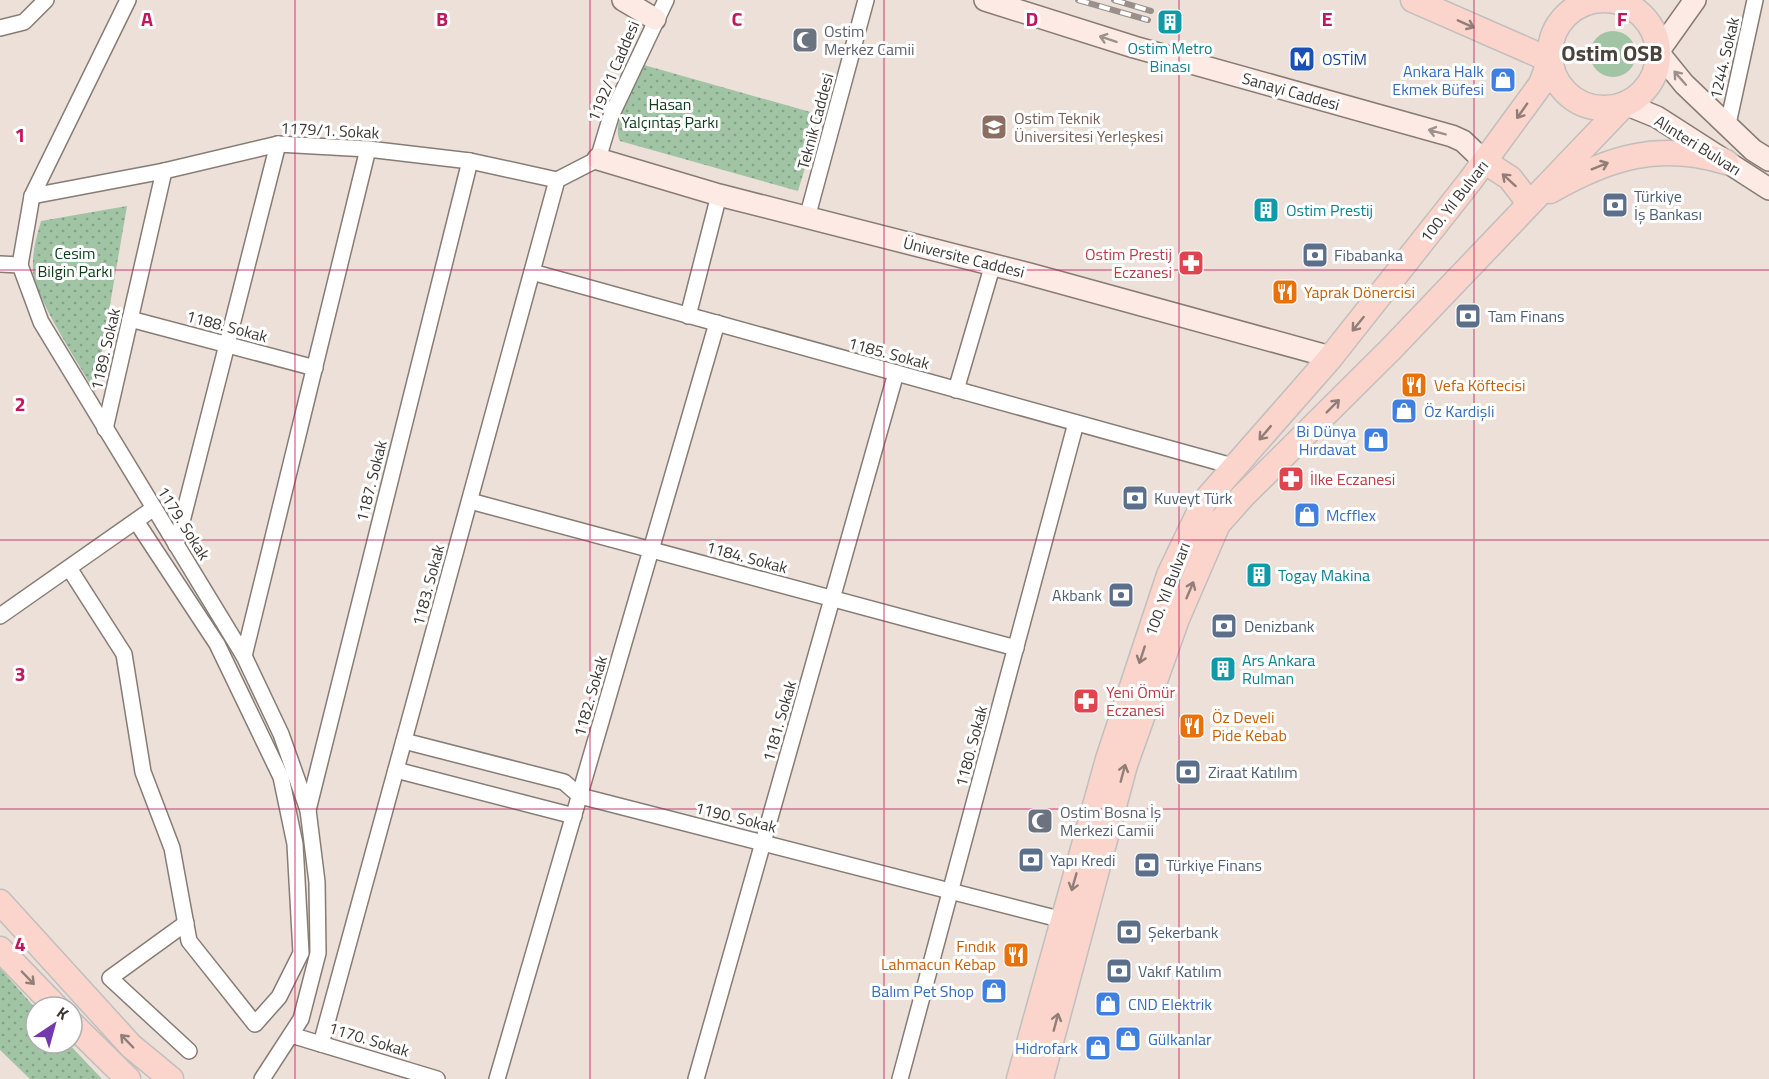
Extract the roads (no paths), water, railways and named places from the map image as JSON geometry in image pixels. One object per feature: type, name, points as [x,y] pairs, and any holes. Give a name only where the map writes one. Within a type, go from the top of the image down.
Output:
[{"type":"main road","points":[[1413,0],[1550,60]]},
{"type":"main road","points":[[1597,0],[1616,2],[1638,14],[1654,35],[1658,52],[1656,68],[1650,83],[1639,95],[1625,104],[1610,108],[1594,108],[1579,103],[1566,93],[1556,81],[1550,60],[1549,48],[1555,30],[1565,15],[1580,5],[1597,0]]},
{"type":"main road","name":"100. Yıl Bulvarı","points":[[1018,1079],[1108,759],[1169,575],[1204,502],[1331,357],[1485,162],[1541,84],[1550,60]]},
{"type":"main road","name":"100. Yıl Bulvarı","points":[[1041,1079],[1125,765],[1177,619],[1218,524],[1243,496],[1438,301],[1625,104]]},
{"type":"main road","points":[[1485,162],[1510,178],[1529,203],[1579,174],[1623,157],[1663,152],[1698,154],[1726,162]]},
{"type":"main road","points":[[0,902],[131,1046],[171,1079]]},
{"type":"main road","points":[[0,949],[44,995]]},
{"type":"main road","points":[[84,1036],[128,1079]]},
{"type":"street","points":[[0,28],[24,22],[46,0]]},
{"type":"street","points":[[0,264],[20,265],[32,196],[128,0]]},
{"type":"street","points":[[623,0],[655,19]]},
{"type":"street","name":"1192/1 Caddesi","points":[[598,159],[611,116],[666,0]]},
{"type":"street","name":"Teknik Caddesi","points":[[807,218],[866,0]]},
{"type":"street","name":"Sanayi Caddesi","points":[[986,0],[1134,47],[1452,136],[1463,141],[1485,162]]},
{"type":"street","points":[[1658,52],[1695,0]]},
{"type":"street","name":"1244. Sokak","points":[[1728,124],[1755,0]]},
{"type":"street","name":"Alınteri Bulvarı","points":[[1658,52],[1684,84],[1753,150],[1769,160]]},
{"type":"street","name":"Alınteri Bulvarı","points":[[1625,104],[1657,117],[1769,189]]},
{"type":"street","points":[[176,545],[278,144]]},
{"type":"street","name":"1179/1. Sokak","points":[[32,196],[164,171],[278,144],[368,149],[470,161],[557,180]]},
{"type":"street","points":[[244,656],[368,149]]},
{"type":"street","points":[[557,180],[598,159]]},
{"type":"street","name":"Üniversite Caddesi","points":[[598,159],[719,195],[993,264],[1331,357]]},
{"type":"street","name":"1187. Sokak","points":[[308,810],[470,161]]},
{"type":"street","name":"1189. Sokak","points":[[105,429],[164,171]]},
{"type":"street","name":"1183. Sokak","points":[[321,1044],[557,180]]},
{"type":"street","points":[[688,316],[719,195]]},
{"type":"street","points":[[956,390],[993,264]]},
{"type":"street","name":"1179. Sokak","points":[[20,265],[41,322],[244,656],[281,734],[308,810],[318,882],[318,953],[301,1019],[262,1079]]},
{"type":"street","name":"1185. Sokak","points":[[532,272],[1236,467]]},
{"type":"street","name":"1188. Sokak","points":[[130,319],[315,368]]},
{"type":"street","name":"1182. Sokak","points":[[497,1079],[717,323]]},
{"type":"street","name":"1181. Sokak","points":[[696,1079],[896,373]]},
{"type":"street","name":"1180. Sokak","points":[[900,1079],[1076,423]]},
{"type":"street","name":"1184. Sokak","points":[[470,501],[1016,648]]},
{"type":"street","points":[[0,616],[154,508]]},
{"type":"street","points":[[69,568],[124,654],[143,772],[172,848],[189,941],[255,1024],[279,997],[301,953],[295,844],[281,777],[217,644],[136,521]]},
{"type":"street","name":"1190. Sokak","points":[[404,741],[564,782],[580,796],[1063,920]]},
{"type":"street","points":[[396,770],[574,816]]},
{"type":"street","points":[[186,923],[110,978],[189,1051]]},
{"type":"street","name":"1170. Sokak","points":[[291,1035],[436,1079]]},
{"type":"railway","points":[[1078,0],[1148,20]]},
{"type":"railway","points":[[1114,0],[1151,11]]},
{"type":"place","name":"Ostim Metro Binası","points":[[1170,22]]},
{"type":"place","name":"Ostim Merkez Camii","points":[[805,40]]},
{"type":"place","name":"OSTİM","points":[[1302,59]]},
{"type":"place","name":"Ankara Halk Ekmek Büfesi","points":[[1503,80]]},
{"type":"place","name":"Ostim Teknik Üniversitesi Yerleşkesi","points":[[994,127]]},
{"type":"place","name":"Türkiye İş Bankası","points":[[1615,205]]},
{"type":"place","name":"Ostim Prestij","points":[[1266,210]]},
{"type":"place","name":"Fibabanka","points":[[1315,255]]},
{"type":"place","name":"Ostim Prestij Eczanesi","points":[[1191,263]]},
{"type":"place","name":"Yaprak Dönercisi","points":[[1285,292]]},
{"type":"place","name":"Tam Finans","points":[[1468,316]]},
{"type":"place","name":"Vefa Köftecisi","points":[[1414,385]]},
{"type":"place","name":"Öz Kardişli","points":[[1404,411]]},
{"type":"place","name":"Bi Dünya Hırdavat","points":[[1376,440]]},
{"type":"place","name":"İlke Eczanesi","points":[[1291,479]]},
{"type":"place","name":"Kuveyt Türk","points":[[1135,498]]},
{"type":"place","name":"Mcfflex","points":[[1307,515]]},
{"type":"place","name":"Togay Makina","points":[[1259,575]]},
{"type":"place","name":"Akbank","points":[[1121,595]]},
{"type":"place","name":"Denizbank","points":[[1224,626]]},
{"type":"place","name":"Ars Ankara Rulman","points":[[1223,669]]},
{"type":"place","name":"Yeni Ömür Eczanesi","points":[[1086,701]]},
{"type":"place","name":"Öz Develi Pide Kebab","points":[[1192,726]]},
{"type":"place","name":"Ziraat Katılım","points":[[1188,772]]},
{"type":"place","name":"Ostim Bosna İş Merkezi Camii","points":[[1040,821]]},
{"type":"place","name":"Yapı Kredi","points":[[1031,860]]},
{"type":"place","name":"Türkiye Finans","points":[[1147,865]]},
{"type":"place","name":"Şekerbank","points":[[1129,932]]},
{"type":"place","name":"Fındık Lahmacun Kebap","points":[[1016,955]]},
{"type":"place","name":"Vakıf Katılım","points":[[1119,971]]},
{"type":"place","name":"Balım Pet Shop","points":[[994,991]]},
{"type":"place","name":"CND Elektrik","points":[[1108,1004]]},
{"type":"place","name":"Gülkanlar","points":[[1128,1039]]},
{"type":"place","name":"Hidrofark","points":[[1098,1048]]},
{"type":"district","name":"Ostim OSB","points":[[1612,53]]},
{"type":"park label","name":"Hasan Yalçıntaş Parkı","points":[[670,113]]},
{"type":"park label","name":"Cesim Bilgin Parkı","points":[[75,262]]}]
